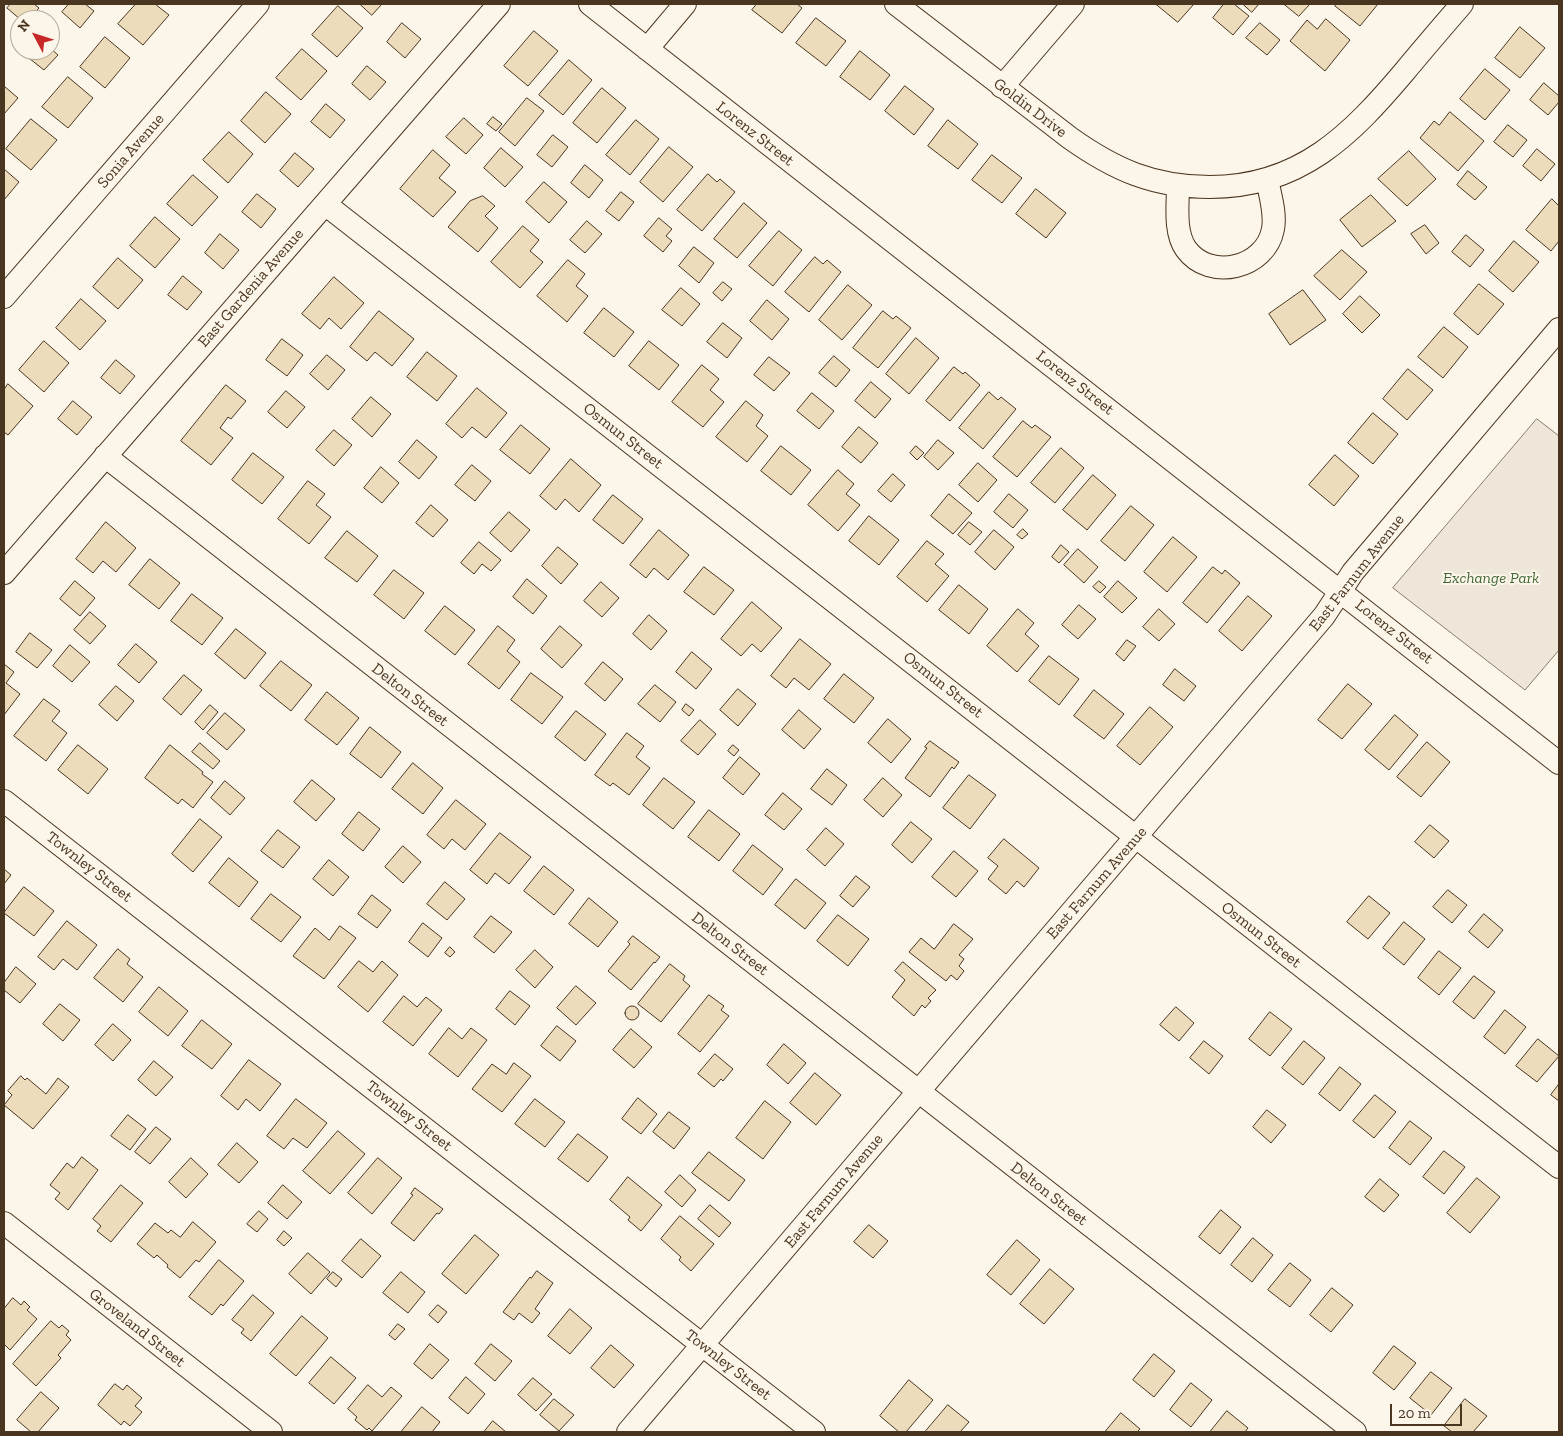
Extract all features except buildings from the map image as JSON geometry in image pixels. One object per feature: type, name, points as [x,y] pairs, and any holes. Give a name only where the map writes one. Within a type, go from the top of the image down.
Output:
[{"type":"street","name":"Sonia Avenue","points":[[4,298],[258,4]]},
{"type":"street","name":"East Gardenia Avenue","points":[[4,573],[499,4]]},
{"type":"street","name":"Lorenz Street","points":[[590,4],[1559,763]]},
{"type":"street","points":[[647,50],[685,4]]},
{"type":"street","name":"Goldin Drive","points":[[896,4],[1002,87],[1100,158],[1152,180],[1178,186],[1232,187],[1285,173],[1316,157],[1340,140],[1375,108],[1462,4]]},
{"type":"street","points":[[1002,87],[1073,4]]},
{"type":"street","points":[[1178,186],[1180,237],[1186,249],[1196,259],[1209,265],[1233,268],[1246,263],[1259,254],[1267,244],[1273,230],[1274,216],[1267,179]]},
{"type":"street","name":"Osmun Street","points":[[325,204],[1559,1167]]},
{"type":"street","name":"East Farnum Avenue","points":[[628,1432],[1324,616],[1353,572],[1559,330]]},
{"type":"street","name":"Delton Street","points":[[105,456],[1355,1432]]},
{"type":"street","name":"Townley Street","points":[[4,801],[814,1432]]},
{"type":"street","name":"Groveland Street","points":[[4,1223],[271,1432]]},
{"type":"green space","name":"Exchange Park","points":[[1537,419],[1559,436],[1559,650],[1525,690],[1393,588]]}]
